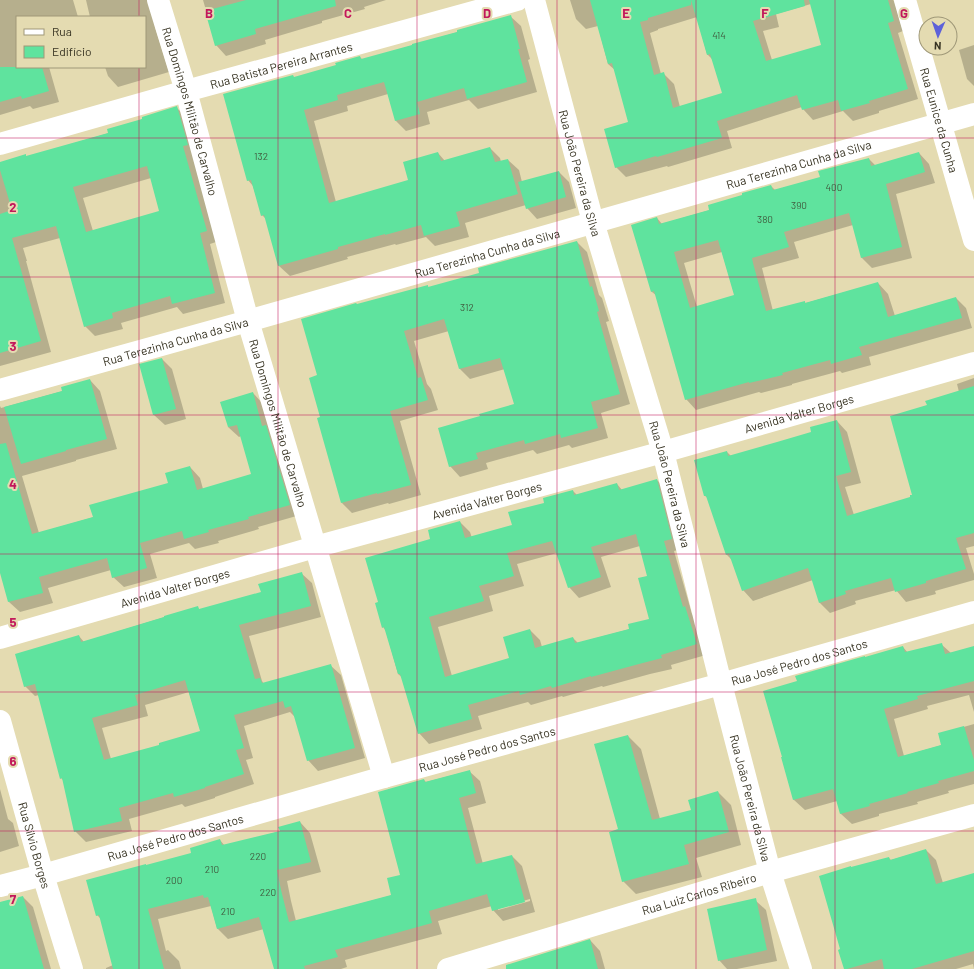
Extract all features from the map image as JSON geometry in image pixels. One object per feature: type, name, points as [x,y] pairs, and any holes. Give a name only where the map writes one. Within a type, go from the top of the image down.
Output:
[{"type":"street","name":"Rua Domingos Militão de Carvalho","points":[[158,0],[186,91],[248,320],[384,777]]},
{"type":"street","name":"Rua Batista Pereira Arrantes","points":[[0,144],[517,0]]},
{"type":"street","name":"Rua João Pereira da Silva","points":[[534,0],[593,222],[662,452],[770,872],[801,969]]},
{"type":"street","name":"Rua Eunice da Cunha","points":[[905,0],[974,240]]},
{"type":"street","name":"Rua Terezinha Cunha da Silva","points":[[0,390],[974,114]]},
{"type":"street","name":"Avenida Valter Borges","points":[[0,638],[315,547],[662,452],[974,362]]},
{"type":"street","name":"Rua José Pedro dos Santos","points":[[0,886],[974,612]]},
{"type":"street","name":"Rua Sílvio Borges","points":[[0,721],[43,875],[72,969]]},
{"type":"street","name":"Rua Luiz Carlos Ribeiro","points":[[448,969],[770,872],[974,815]]},
{"type":"building","points":[[246,0],[335,0],[336,6],[255,29],[256,34],[215,46],[205,11]]},
{"type":"building","points":[[590,0],[691,0],[804,0],[805,6],[753,21],[766,61],[821,45],[809,0],[888,0],[894,21],[888,23],[908,89],[869,101],[870,103],[841,111],[838,100],[802,110],[797,95],[717,121],[722,138],[615,168],[604,129],[628,122],[612,63],[608,64]],"holes":[[[691,0],[707,55],[710,54],[722,93],[673,108],[664,72],[654,75],[640,22],[648,20],[648,18],[691,5]]]},
{"type":"building","points":[[511,15],[527,82],[467,99],[464,88],[417,102],[420,114],[395,121],[384,82],[337,95],[338,100],[304,110],[329,203],[408,180],[403,162],[438,152],[441,161],[490,147],[495,162],[508,159],[518,194],[456,212],[460,226],[424,236],[421,225],[338,247],[338,249],[278,266],[264,215],[261,216],[251,180],[247,181],[223,94],[293,75],[294,77],[336,65],[335,63],[360,56],[361,59]]},
{"type":"building","points":[[0,67],[42,68],[49,91],[22,99],[21,96],[0,102]]},
{"type":"building","points":[[177,106],[188,145],[183,146],[207,231],[200,233],[215,293],[172,304],[170,296],[112,313],[113,318],[84,327],[56,226],[12,238],[41,341],[0,353],[0,214],[12,210],[0,170],[0,162],[108,133],[107,129],[142,119],[142,117]],"holes":[[[147,166],[159,211],[86,232],[73,187]]]},
{"type":"building","points":[[919,152],[925,172],[886,184],[902,247],[861,258],[849,213],[784,232],[789,247],[752,258],[766,311],[805,301],[805,303],[878,282],[888,317],[956,297],[962,318],[859,347],[862,355],[831,364],[830,360],[782,373],[783,375],[749,382],[685,400],[654,291],[651,292],[631,225],[657,217],[659,224],[709,210],[708,205],[742,195],[742,193],[771,185],[773,190],[820,177],[818,171],[869,158],[871,166]],"holes":[[[718,240],[734,295],[690,308],[674,252]]]},
{"type":"building","points":[[559,171],[566,197],[526,209],[518,182]]},
{"type":"building","points":[[577,241],[590,287],[592,286],[599,311],[597,312],[620,394],[591,402],[598,428],[561,438],[560,434],[525,444],[524,440],[476,453],[478,459],[449,467],[438,428],[480,416],[479,414],[514,404],[500,358],[459,369],[444,319],[404,331],[418,378],[421,377],[428,400],[390,411],[411,485],[341,503],[317,418],[320,417],[309,378],[317,375],[301,319],[356,303],[357,304],[428,285],[428,287],[479,273],[478,268]]},
{"type":"building","points":[[162,358],[176,409],[153,415],[139,364]]},
{"type":"building","points":[[90,379],[107,439],[21,464],[4,407],[62,391],[61,387]]},
{"type":"building","points":[[974,386],[974,533],[956,538],[966,569],[895,592],[891,578],[845,591],[846,594],[819,603],[808,568],[742,591],[729,554],[726,555],[706,496],[704,496],[694,460],[727,451],[728,456],[811,432],[810,427],[837,420],[851,472],[836,476],[847,516],[910,497],[910,495],[912,495],[890,416],[927,405],[925,401]]},
{"type":"building","points":[[253,392],[262,426],[266,425],[290,505],[248,517],[249,519],[208,530],[209,532],[184,539],[182,531],[140,543],[147,568],[112,578],[107,558],[39,577],[43,593],[8,602],[0,573],[0,444],[6,443],[32,534],[93,517],[89,505],[168,483],[165,473],[190,466],[197,490],[251,474],[237,425],[228,427],[220,402]]},
{"type":"building","points":[[657,479],[672,539],[664,541],[683,607],[685,606],[697,644],[661,655],[662,658],[591,676],[552,688],[551,686],[520,695],[519,691],[468,705],[472,719],[418,734],[400,674],[398,674],[384,627],[382,628],[375,603],[378,602],[365,558],[430,539],[428,530],[460,521],[465,538],[512,525],[508,512],[544,503],[543,498],[573,490],[574,495],[617,483],[619,490]],"holes":[[[636,534],[647,576],[638,578],[649,619],[628,624],[629,629],[575,643],[573,637],[535,648],[530,629],[503,637],[509,658],[445,677],[429,617],[484,601],[479,586],[514,576],[507,553],[552,541],[568,588],[601,577],[591,547]]]},
{"type":"building","points":[[302,572],[311,606],[239,625],[255,679],[260,678],[262,683],[331,664],[355,748],[307,761],[291,706],[285,708],[283,701],[234,715],[244,748],[236,750],[244,774],[174,797],[173,793],[119,808],[122,821],[74,832],[62,778],[60,779],[35,684],[24,687],[15,654],[79,635],[81,642],[198,606],[199,609],[261,592],[258,584]],"holes":[[[185,680],[200,731],[159,743],[159,745],[104,760],[92,718],[138,705],[135,695]]]},
{"type":"building","points":[[942,643],[945,654],[974,646],[974,681],[917,696],[918,699],[884,709],[898,757],[941,745],[938,733],[964,726],[974,760],[974,771],[938,781],[939,783],[869,804],[870,806],[840,814],[833,789],[793,800],[763,691],[797,681],[795,676],[865,656],[903,646],[905,652]]},
{"type":"building","points":[[628,735],[652,820],[691,810],[688,800],[718,791],[729,832],[684,845],[689,864],[622,882],[609,832],[618,829],[594,744]]},
{"type":"building","points":[[470,770],[476,793],[459,798],[476,864],[512,855],[525,902],[492,911],[487,894],[429,911],[432,923],[335,950],[338,957],[304,966],[305,969],[274,969],[259,917],[217,929],[208,897],[204,898],[203,895],[148,909],[164,969],[113,969],[99,915],[96,916],[86,880],[191,853],[190,848],[220,839],[222,845],[280,831],[278,827],[300,821],[311,862],[277,870],[289,922],[391,895],[387,878],[400,875],[378,792],[424,779],[425,782]]},
{"type":"building","points":[[926,849],[936,884],[974,873],[974,951],[912,969],[884,969],[882,959],[844,969],[838,950],[840,949],[819,876],[851,866],[889,857],[890,860]]},
{"type":"building","points":[[23,896],[44,969],[0,969],[0,902]]},
{"type":"building","points":[[756,898],[767,950],[718,961],[707,909]]},
{"type":"building","points":[[590,939],[598,969],[506,969],[506,965]]}]
